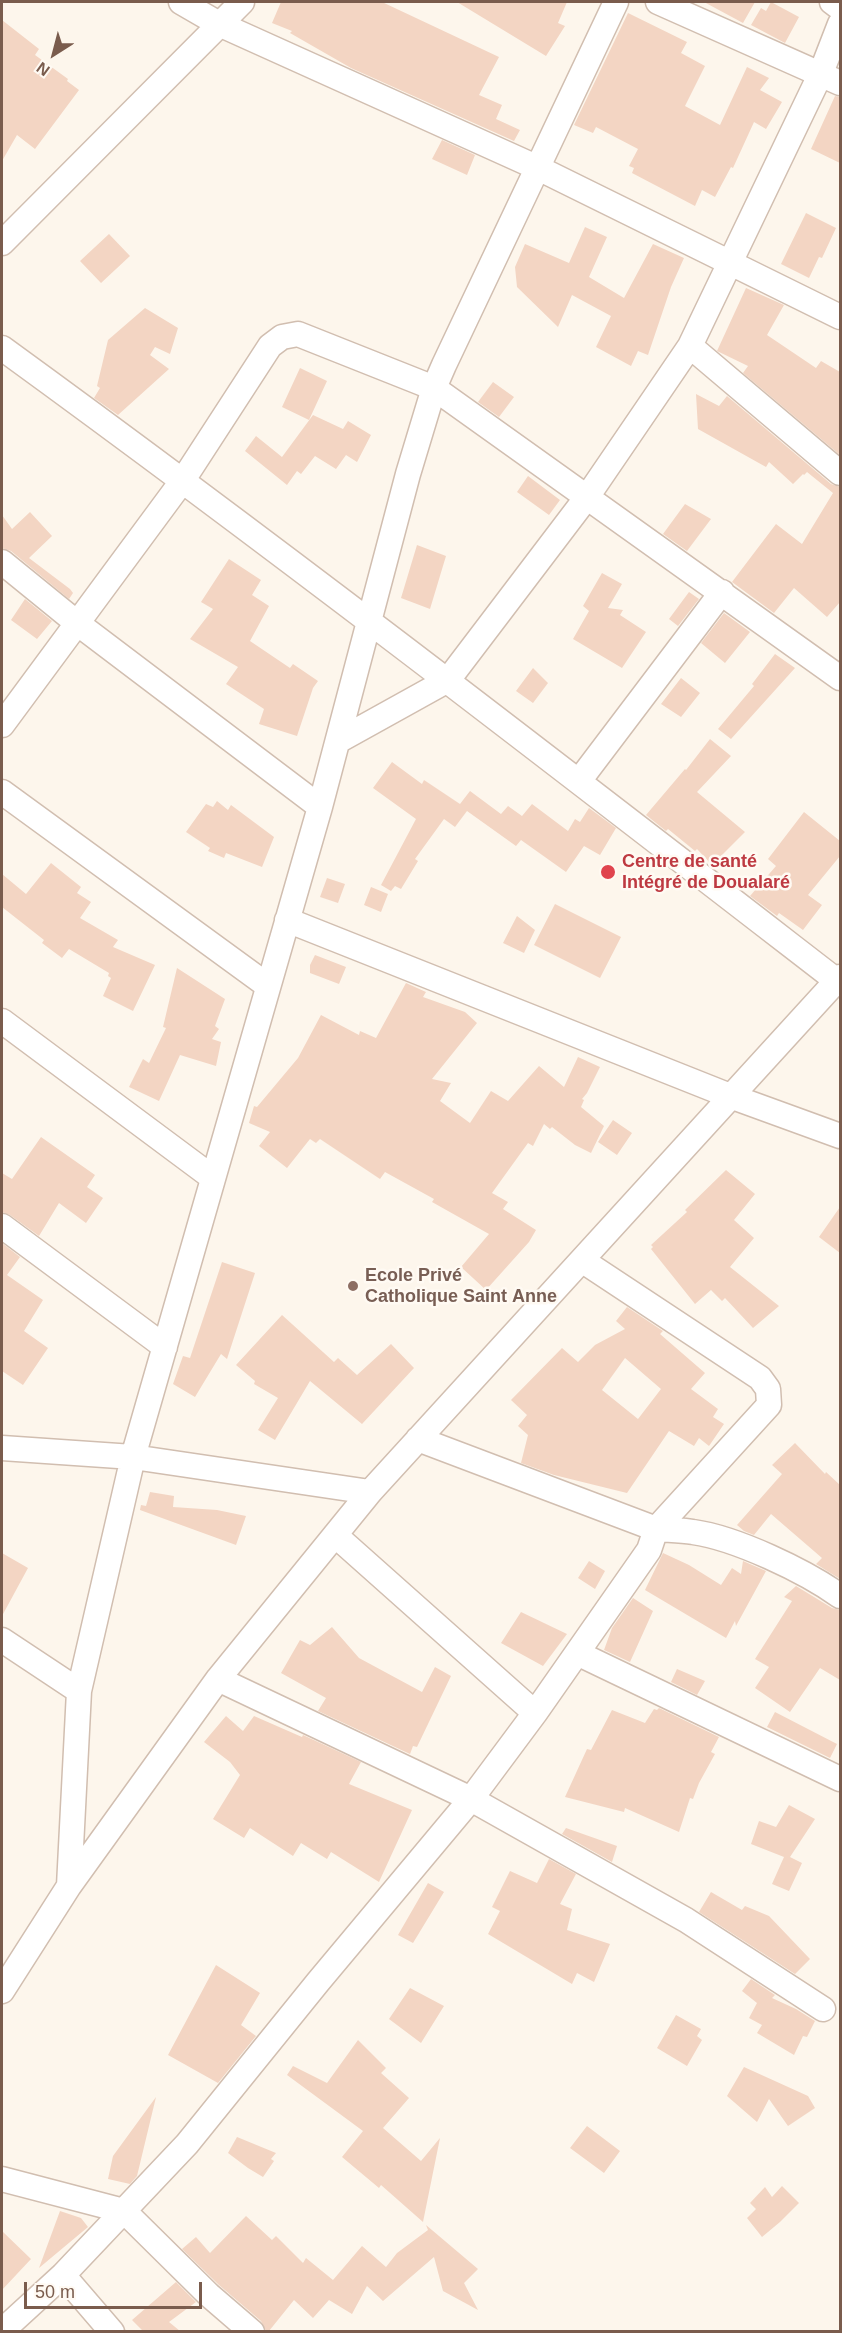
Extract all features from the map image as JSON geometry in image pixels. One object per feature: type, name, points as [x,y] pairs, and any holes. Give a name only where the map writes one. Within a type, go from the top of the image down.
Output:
[{"type":"street","points":[[181,2],[219,24],[536,167],[840,317]]},
{"type":"street","points":[[2,243],[242,2]]},
{"type":"street","points":[[69,1886],[79,1691],[133,1457],[320,807],[408,474],[434,388],[536,167],[616,2]]},
{"type":"street","points":[[658,2],[831,78]]},
{"type":"street","points":[[832,2],[840,8]]},
{"type":"street","points":[[338,741],[448,680],[587,497],[690,346],[731,263],[831,78],[840,24]]},
{"type":"street","points":[[2,725],[183,480],[270,346],[282,337],[298,334],[434,388],[840,678]]},
{"type":"street","points":[[690,346],[840,472]]},
{"type":"street","points":[[2,348],[183,480],[839,979],[370,1492],[218,1679],[69,1886],[9,1960],[2,1991]]},
{"type":"street","points":[[2,562],[78,623],[320,807]]},
{"type":"street","points":[[579,781],[722,592]]},
{"type":"street","points":[[2,792],[268,986]]},
{"type":"street","points":[[287,920],[730,1096],[840,1136]]},
{"type":"street","points":[[2,1021],[213,1178]]},
{"type":"street","points":[[2,1226],[165,1347]]},
{"type":"street","points":[[2,2331],[63,2275],[187,2144],[318,1982],[471,1799],[535,1713],[649,1550],[656,1529],[769,1405],[768,1389],[760,1377],[583,1261]]},
{"type":"street","points":[[418,1438],[656,1529],[695,1532],[730,1542],[778,1561],[840,1596]]},
{"type":"street","points":[[3,1447],[133,1457],[370,1492]]},
{"type":"street","points":[[335,1535],[535,1713]]},
{"type":"street","points":[[2,1640],[79,1691]]},
{"type":"street","points":[[577,1653],[840,1779]]},
{"type":"street","points":[[218,1679],[471,1799],[686,1920],[823,2010]]},
{"type":"street","points":[[2,2179],[124,2211],[209,2295],[252,2331]]},
{"type":"street","points":[[63,2275],[112,2331]]},
{"type":"building","points":[[281,2],[382,2],[499,57],[479,95],[502,105],[496,119],[520,130],[514,141],[351,68],[290,33],[292,31],[272,23]]},
{"type":"building","points":[[457,2],[567,2],[558,23],[565,26],[546,56]]},
{"type":"building","points":[[704,2],[755,2],[743,23]]},
{"type":"building","points":[[771,2],[799,17],[785,43],[751,25],[761,8],[766,11]]},
{"type":"building","points":[[628,13],[687,42],[681,53],[705,66],[685,106],[720,125],[747,67],[769,78],[760,90],[782,102],[766,129],[754,122],[733,168],[731,167],[715,197],[702,190],[695,206],[632,173],[634,168],[629,166],[638,149],[596,127],[593,133],[574,125]]},
{"type":"building","points":[[2,20],[39,49],[35,55],[79,90],[35,149],[17,135],[2,161]]},
{"type":"building","points":[[835,96],[840,97],[840,163],[811,149]]},
{"type":"building","points":[[442,140],[475,155],[467,175],[432,159]]},
{"type":"building","points":[[806,213],[836,228],[822,258],[819,257],[809,278],[781,264]]},
{"type":"building","points":[[585,227],[607,237],[589,277],[624,298],[653,244],[684,258],[671,287],[648,355],[638,351],[631,366],[596,347],[611,316],[572,295],[558,327],[517,287],[515,267],[525,244],[569,263]]},
{"type":"building","points":[[109,234],[130,256],[101,283],[80,261]]},
{"type":"building","points":[[746,288],[784,305],[767,335],[816,368],[821,361],[840,372],[840,455],[743,373],[748,366],[717,351]]},
{"type":"building","points":[[145,308],[178,328],[170,354],[155,347],[150,355],[169,369],[118,415],[94,398],[100,388],[97,386],[108,340]]},
{"type":"building","points":[[300,368],[327,381],[309,420],[282,407]]},
{"type":"building","points":[[493,382],[514,397],[499,417],[478,402]]},
{"type":"building","points":[[696,394],[719,406],[727,396],[831,484],[840,487],[840,602],[827,617],[794,588],[774,613],[732,582],[776,524],[802,544],[833,493],[807,472],[793,484],[769,462],[766,467],[698,429]]},
{"type":"building","points":[[313,415],[343,429],[348,421],[371,435],[357,462],[346,455],[336,469],[315,456],[301,474],[297,471],[287,485],[245,451],[256,436],[282,457]]},
{"type":"building","points":[[528,476],[560,500],[549,515],[517,492]]},
{"type":"building","points":[[685,504],[711,519],[687,551],[663,534]]},
{"type":"building","points":[[30,512],[52,536],[29,558],[70,589],[73,593],[69,599],[11,551],[2,548],[2,515],[12,529]]},
{"type":"building","points":[[417,545],[446,556],[430,609],[401,598]]},
{"type":"building","points":[[229,559],[261,580],[252,595],[269,606],[250,641],[290,668],[293,664],[318,681],[313,688],[297,736],[259,724],[264,709],[226,684],[238,667],[190,639],[213,609],[201,602]]},
{"type":"building","points":[[602,573],[622,584],[608,608],[623,610],[620,615],[646,632],[622,668],[573,639],[589,611],[583,606]]},
{"type":"building","points":[[689,592],[699,599],[678,626],[669,619]]},
{"type":"building","points":[[25,599],[52,621],[37,639],[11,620]]},
{"type":"building","points":[[724,613],[750,632],[725,663],[701,643]]},
{"type":"building","points":[[775,654],[795,668],[731,739],[718,729],[754,686],[752,684]]},
{"type":"building","points":[[533,668],[548,683],[533,703],[516,691]]},
{"type":"building","points":[[681,678],[700,693],[681,717],[661,704]]},
{"type":"building","points":[[710,739],[731,756],[697,792],[745,832],[712,865],[697,849],[695,851],[646,815]]},
{"type":"building","points":[[392,762],[422,784],[424,780],[460,804],[470,791],[501,814],[508,806],[522,816],[532,804],[568,831],[575,819],[580,822],[589,808],[616,828],[600,855],[584,846],[566,872],[521,840],[516,846],[467,811],[455,827],[444,819],[415,859],[418,861],[401,889],[395,886],[391,891],[381,885],[416,819],[373,788]]},
{"type":"building","points":[[217,801],[228,810],[231,805],[274,837],[262,867],[226,853],[224,858],[208,851],[210,848],[186,832],[206,804],[213,807]]},
{"type":"building","points":[[804,812],[840,841],[840,856],[808,895],[822,905],[803,930],[779,913],[777,916],[750,896],[776,866],[768,859]]},
{"type":"building","points":[[51,863],[81,887],[77,893],[91,902],[80,918],[118,940],[113,947],[155,965],[133,1011],[103,996],[111,978],[108,976],[109,973],[69,949],[62,958],[42,943],[44,940],[2,907],[2,874],[26,894]]},
{"type":"building","points":[[327,878],[345,884],[338,903],[320,897]]},
{"type":"building","points":[[371,887],[388,894],[381,912],[364,905]]},
{"type":"building","points":[[555,904],[621,937],[600,978],[534,945]]},
{"type":"building","points":[[517,916],[535,930],[524,953],[503,943]]},
{"type":"building","points":[[315,955],[346,967],[339,984],[310,973],[310,965]]},
{"type":"building","points":[[177,968],[225,999],[215,1026],[219,1029],[212,1039],[221,1042],[216,1066],[180,1055],[159,1101],[129,1087],[143,1059],[149,1063],[166,1028],[163,1027]]},
{"type":"building","points":[[406,983],[426,992],[423,997],[465,1012],[477,1023],[432,1079],[451,1083],[440,1101],[470,1123],[491,1091],[508,1101],[539,1066],[564,1087],[578,1057],[600,1067],[582,1099],[584,1100],[581,1107],[604,1126],[591,1153],[544,1124],[533,1146],[528,1143],[492,1193],[508,1202],[503,1209],[536,1230],[529,1242],[486,1290],[461,1267],[489,1234],[432,1202],[434,1199],[385,1172],[380,1179],[320,1139],[316,1143],[310,1139],[287,1168],[259,1146],[270,1132],[249,1123],[254,1106],[257,1107],[298,1058],[321,1015],[359,1035],[360,1031],[376,1038]]},
{"type":"building","points":[[613,1120],[632,1133],[617,1155],[598,1142]]},
{"type":"building","points":[[41,1137],[95,1175],[87,1187],[103,1198],[86,1223],[59,1203],[39,1236],[10,1215],[2,1212],[2,1173],[12,1179]]},
{"type":"building","points":[[726,1170],[755,1194],[734,1220],[754,1238],[730,1267],[779,1306],[753,1328],[725,1298],[722,1301],[711,1290],[695,1304],[651,1249],[653,1247],[651,1245],[687,1212],[685,1210]]},
{"type":"building","points":[[840,1207],[840,1253],[819,1237]]},
{"type":"building","points":[[2,1243],[20,1257],[7,1275],[43,1300],[24,1331],[48,1348],[23,1385],[2,1371]]},
{"type":"building","points":[[222,1262],[255,1273],[227,1359],[221,1354],[195,1397],[173,1384],[183,1356],[190,1358]]},
{"type":"building","points":[[627,1307],[663,1331],[660,1334],[705,1373],[691,1389],[718,1409],[713,1417],[724,1424],[709,1446],[699,1438],[694,1446],[669,1431],[627,1493],[554,1475],[521,1463],[528,1435],[518,1426],[527,1415],[511,1400],[562,1348],[578,1362],[595,1345],[625,1329],[616,1321]],"holes":[[[625,1358],[661,1389],[638,1419],[602,1390]]]},
{"type":"building","points":[[282,1315],[334,1362],[338,1358],[357,1375],[391,1344],[414,1368],[362,1424],[310,1381],[275,1440],[258,1430],[278,1398],[254,1384],[255,1381],[236,1365]]},
{"type":"building","points":[[795,1443],[825,1474],[826,1472],[840,1485],[840,1579],[816,1564],[822,1558],[771,1514],[754,1535],[737,1525],[782,1474],[772,1465]]},
{"type":"building","points":[[150,1492],[174,1496],[173,1507],[217,1510],[246,1516],[236,1545],[140,1510],[141,1505],[146,1506]]},
{"type":"building","points":[[2,1553],[28,1568],[2,1616]]},
{"type":"building","points":[[663,1553],[689,1565],[721,1585],[732,1568],[741,1574],[743,1561],[766,1571],[736,1626],[735,1621],[726,1638],[645,1590]]},
{"type":"building","points":[[589,1561],[605,1571],[595,1589],[578,1578]]},
{"type":"building","points":[[796,1586],[832,1608],[840,1610],[840,1680],[820,1668],[790,1712],[755,1688],[769,1667],[755,1659],[792,1601],[784,1597]]},
{"type":"building","points":[[633,1598],[653,1611],[630,1662],[604,1650],[612,1628]]},
{"type":"building","points":[[521,1612],[567,1634],[543,1666],[501,1643]]},
{"type":"building","points":[[332,1627],[359,1658],[422,1692],[435,1667],[451,1676],[417,1747],[413,1746],[410,1754],[318,1711],[326,1698],[281,1673],[300,1640],[310,1645]]},
{"type":"building","points":[[677,1669],[705,1681],[697,1695],[671,1682]]},
{"type":"building","points":[[659,1708],[719,1737],[711,1752],[715,1754],[693,1799],[690,1798],[679,1832],[625,1808],[624,1812],[565,1797],[587,1749],[591,1750],[612,1710],[645,1723],[654,1709]]},
{"type":"building","points":[[775,1712],[837,1744],[830,1758],[767,1727]]},
{"type":"building","points":[[226,1716],[243,1731],[254,1716],[302,1737],[303,1735],[361,1762],[349,1784],[412,1810],[379,1882],[331,1852],[327,1859],[301,1843],[293,1856],[250,1828],[244,1838],[213,1819],[240,1775],[230,1762],[204,1742]]},
{"type":"building","points":[[789,1805],[815,1819],[790,1857],[802,1863],[789,1891],[772,1884],[784,1857],[751,1844],[759,1821],[776,1827]]},
{"type":"building","points":[[566,1828],[617,1846],[612,1862],[562,1834]]},
{"type":"building","points":[[549,1859],[576,1874],[560,1904],[572,1909],[567,1930],[610,1944],[594,1982],[577,1973],[572,1984],[488,1934],[500,1911],[492,1907],[510,1871],[537,1883]]},
{"type":"building","points":[[428,1883],[444,1892],[413,1943],[398,1935]]},
{"type":"building","points":[[711,1892],[742,1910],[745,1906],[769,1916],[810,1959],[795,1974],[699,1912]]},
{"type":"building","points":[[216,1965],[260,1993],[241,2025],[256,2036],[218,2083],[168,2055]]},
{"type":"building","points":[[751,1979],[775,1995],[772,1998],[815,2021],[807,2037],[803,2036],[794,2055],[757,2033],[762,2025],[749,2018],[757,2003],[742,1991]]},
{"type":"building","points":[[410,1988],[444,2006],[421,2043],[389,2019]]},
{"type":"building","points":[[676,2015],[701,2029],[697,2036],[702,2040],[687,2066],[657,2048]]},
{"type":"building","points":[[358,2040],[386,2068],[381,2073],[409,2098],[383,2128],[421,2161],[440,2138],[423,2222],[381,2185],[379,2188],[342,2157],[363,2131],[287,2075],[293,2066],[327,2083]]},
{"type":"building","points":[[744,2067],[808,2096],[815,2108],[788,2126],[769,2099],[757,2122],[727,2096]]},
{"type":"building","points":[[156,2097],[137,2176],[130,2184],[108,2179],[113,2156]]},
{"type":"building","points":[[587,2126],[620,2151],[604,2173],[570,2148]]},
{"type":"building","points":[[237,2137],[276,2153],[271,2159],[274,2161],[263,2177],[228,2153]]},
{"type":"building","points":[[782,2186],[799,2203],[762,2237],[747,2218],[756,2209],[750,2203],[765,2187],[772,2197]]},
{"type":"building","points":[[60,2211],[81,2218],[88,2227],[39,2268]]},
{"type":"building","points":[[246,2216],[272,2240],[276,2236],[303,2263],[306,2258],[333,2280],[362,2246],[386,2267],[397,2253],[428,2230],[426,2225],[478,2269],[464,2283],[478,2310],[443,2291],[434,2257],[383,2301],[367,2286],[352,2314],[329,2300],[313,2318],[294,2300],[269,2331],[266,2331],[261,2321],[182,2249],[196,2237],[210,2253]]},
{"type":"building","points":[[2,2231],[31,2259],[2,2290]]},
{"type":"building","points":[[176,2282],[196,2302],[169,2322],[180,2331],[143,2331],[132,2320]]},
{"type":"place","name":"Centre de santé Intégré de Doualaré","points":[[608,872]]},
{"type":"place","name":"Ecole Privé Catholique Saint Anne","points":[[353,1286]]}]
